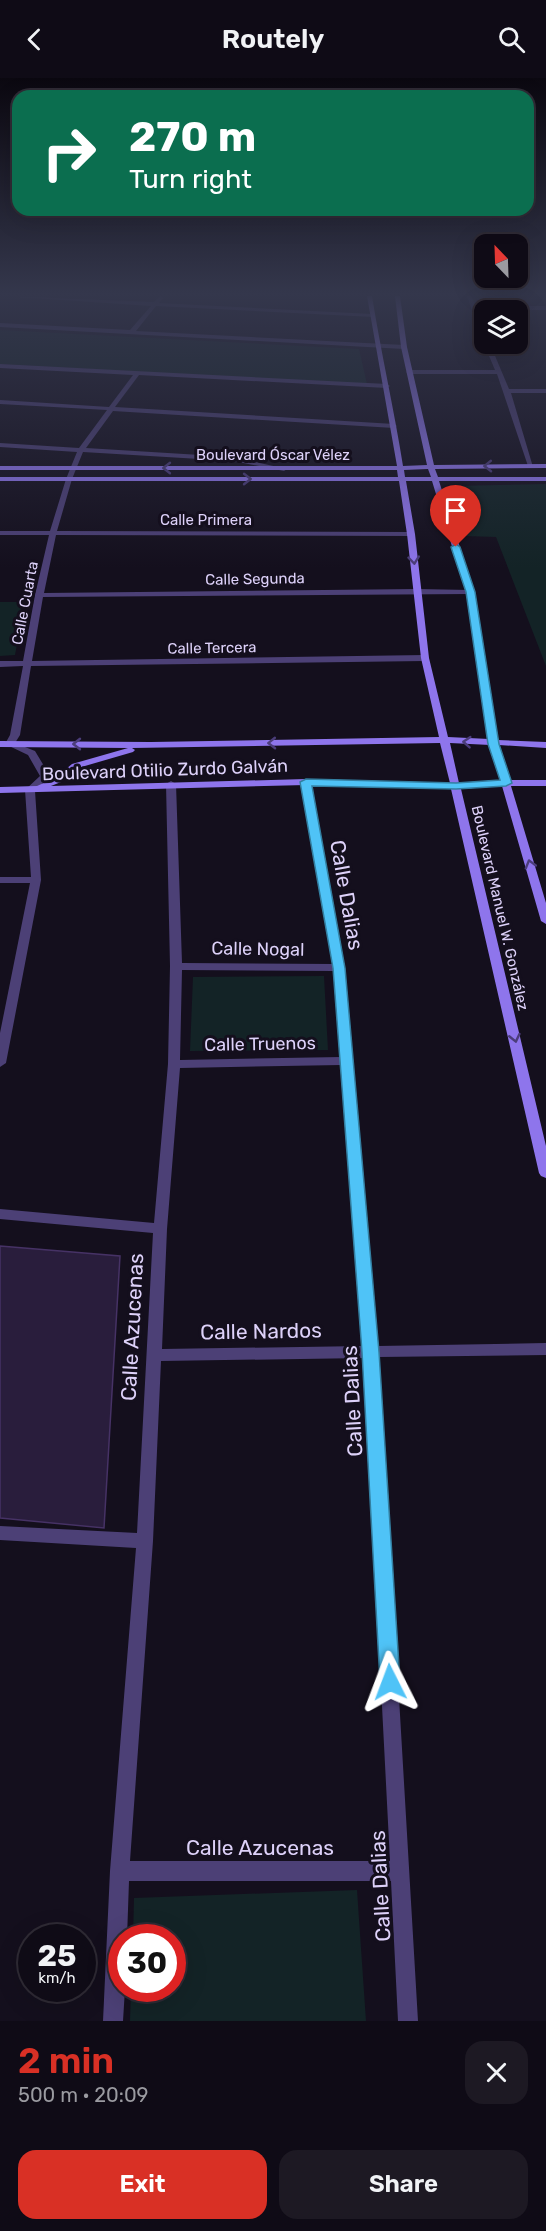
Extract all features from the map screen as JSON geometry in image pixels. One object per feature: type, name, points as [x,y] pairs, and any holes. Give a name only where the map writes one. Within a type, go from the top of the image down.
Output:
[{"type":"street","name":"Calle Cuarta","points":[[5,744],[15,735],[39,595],[53,533],[69,479],[81,450],[126,387]]},
{"type":"street","name":"Boulevard Manuel W. González","points":[[387,387],[411,534],[425,658],[546,1173]]},
{"type":"street","name":"Boulevard Manuel W. González","points":[[412,387],[434,479],[470,592],[494,744],[546,921]]},
{"type":"street","points":[[505,387],[531,466]]},
{"type":"street","points":[[507,391],[546,391]]},
{"type":"street","points":[[0,402],[393,426]]},
{"type":"street","points":[[0,445],[233,459],[284,469]]},
{"type":"street","name":"Boulevard Óscar Vélez","points":[[0,468],[284,469],[546,466]]},
{"type":"street","name":"Boulevard Óscar Vélez","points":[[0,479],[546,478]]},
{"type":"street","name":"Calle Primera","points":[[0,533],[411,534]]},
{"type":"street","name":"Calle Segunda","points":[[39,595],[470,592]]},
{"type":"street","name":"Calle Tercera","points":[[0,664],[425,658]]},
{"type":"street","name":"Boulevard Otilio Zurdo Galván","points":[[5,744],[152,745],[445,740],[546,745]]},
{"type":"street","points":[[0,755],[5,744],[32,753],[45,776],[30,790]]},
{"type":"street","points":[[30,790],[58,780],[68,770],[85,761],[152,745]]},
{"type":"street","name":"Boulevard Otilio Zurdo Galván","points":[[0,790],[306,782],[456,786],[546,783]]},
{"type":"street","name":"Calle Dalias","points":[[306,782],[339,968],[371,1352],[408,2021]]},
{"type":"street","name":"Calle Azucenas","points":[[113,2021],[120,1871],[145,1541],[156,1355],[160,1229],[174,1064],[176,966],[171,784]]},
{"type":"street","points":[[0,1063],[36,880],[30,790]]},
{"type":"street","points":[[0,880],[36,880]]},
{"type":"street","name":"Calle Nogal","points":[[176,966],[339,968]]},
{"type":"street","name":"Calle Truenos","points":[[174,1064],[347,1061]]},
{"type":"street","points":[[0,1214],[160,1229]]},
{"type":"street","name":"Calle Nardos","points":[[156,1355],[546,1349]]},
{"type":"street","points":[[0,1533],[145,1541]]},
{"type":"street","name":"Calle Azucenas","points":[[120,1871],[400,1870]]},
{"type":"shaded area","points":[[546,484],[546,666],[496,537],[464,536],[451,486]]},
{"type":"shaded area","points":[[0,602],[25,602],[15,655],[0,656]]},
{"type":"shaded area","points":[[324,976],[328,1050],[190,1051],[193,977]]},
{"type":"shaded area","points":[[357,1890],[366,2021],[130,2021],[131,2002],[186,2002],[186,1924],[133,1924],[134,1898]]},
{"type":"building","points":[[0,1246],[120,1256],[104,1528],[0,1518]]},
{"type":"route","points":[[390,1682],[371,1352],[339,968],[306,782],[456,786],[506,783],[494,744],[470,592],[456,547]]}]
